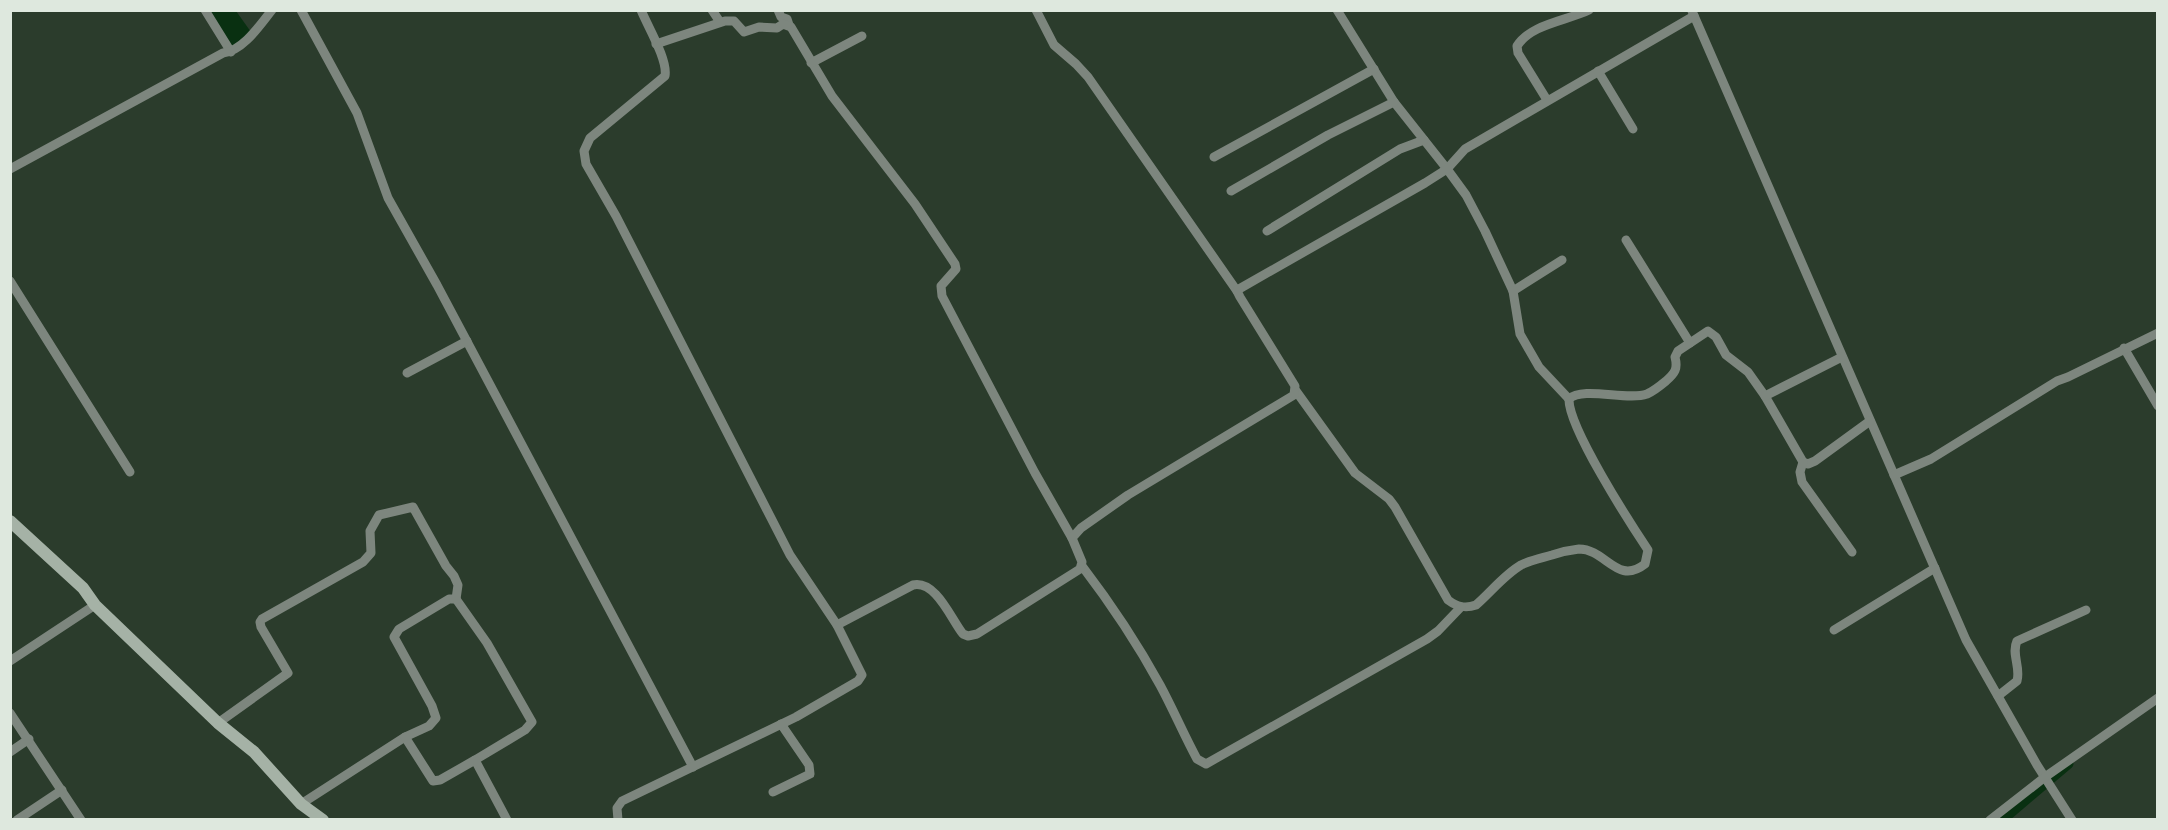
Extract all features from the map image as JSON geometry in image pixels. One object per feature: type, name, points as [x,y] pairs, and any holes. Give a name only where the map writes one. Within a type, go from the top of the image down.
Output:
[{"type":"street","points":[[206,10],[231,52]]},
{"type":"street","points":[[10,169],[213,58],[231,52],[250,36],[272,10]]},
{"type":"street","points":[[301,10],[357,113],[388,198],[693,767]]},
{"type":"street","points":[[618,819],[617,808],[622,801],[781,724],[861,678],[862,671],[837,625],[790,555],[649,280],[586,164],[584,151],[590,138],[664,76],[665,66],[662,54],[642,10]]},
{"type":"street","points":[[712,10],[720,22]]},
{"type":"street","points":[[778,10],[781,17],[787,19],[832,96],[915,204],[955,264],[954,273],[941,286],[942,296],[1035,473],[1072,537],[1082,566],[1135,641],[1161,686],[1197,759],[1206,764],[1426,639],[1438,631],[1461,607]]},
{"type":"street","points":[[1036,10],[1054,45],[1088,77],[1237,291],[1296,391],[1355,473],[1389,499],[1395,507],[1448,600],[1461,607],[1469,608],[1476,605],[1521,565],[1568,550],[1593,552],[1618,569],[1633,572],[1645,564],[1648,550],[1579,431],[1570,412],[1569,399],[1539,367],[1520,334],[1513,291],[1473,207],[1447,169],[1394,102],[1337,10]]},
{"type":"street","points":[[1547,100],[1516,46],[1521,39],[1532,32],[1589,10]]},
{"type":"street","points":[[1237,291],[1447,169],[1465,149],[1693,13],[1966,640],[2047,781],[2072,819]]},
{"type":"street","points":[[656,44],[720,22],[734,21],[744,32],[759,27],[777,28],[783,24],[789,25]]},
{"type":"street","points":[[811,63],[862,36]]},
{"type":"street","points":[[1214,157],[1374,69]]},
{"type":"street","points":[[1598,71],[1633,129]]},
{"type":"street","points":[[1230,191],[1328,135],[1394,102]]},
{"type":"street","points":[[1267,231],[1400,149],[1424,140]]},
{"type":"street","points":[[1626,240],[1690,343]]},
{"type":"street","points":[[1513,291],[1562,260]]},
{"type":"street","points":[[10,281],[130,472]]},
{"type":"street","points":[[1569,399],[1578,394],[1634,396],[1646,394],[1659,387],[1674,373],[1676,354],[1708,331],[1713,333],[1726,355],[1748,372],[1765,396],[1803,462],[1808,464],[1815,461],[1870,422]]},
{"type":"street","points":[[1894,475],[1932,459],[2057,381],[2157,333]]},
{"type":"street","points":[[407,373],[466,341]]},
{"type":"street","points":[[2124,348],[2157,406]]},
{"type":"street","points":[[1765,396],[1842,357]]},
{"type":"street","points":[[1072,537],[1081,528],[1128,495],[1292,397],[1296,391]]},
{"type":"street","points":[[1803,462],[1800,472],[1802,482],[1852,552]]},
{"type":"street","points":[[218,723],[288,673],[279,654],[261,627],[262,619],[368,558],[371,553],[370,531],[379,515],[413,507],[454,576],[458,585],[456,599],[487,643],[532,722],[525,730],[475,760],[440,780],[433,781],[405,736]]},
{"type":"street","points":[[10,521],[84,588],[94,605],[218,723],[254,752],[301,804],[323,819]]},
{"type":"street","points":[[837,625],[921,583],[938,597],[963,634],[968,636],[977,634],[1082,566]]},
{"type":"street","points":[[1834,630],[1935,568]]},
{"type":"street","points":[[301,804],[405,736],[429,726],[436,718],[432,706],[396,643],[395,632],[449,599],[456,599]]},
{"type":"street","points":[[10,661],[94,605]]},
{"type":"street","points":[[1998,696],[2017,681],[2018,666],[2014,647],[2017,641],[2086,610]]},
{"type":"street","points":[[1990,819],[2047,781],[2157,698]]},
{"type":"street","points":[[10,713],[81,819]]},
{"type":"street","points":[[773,792],[810,774],[810,765],[781,724]]},
{"type":"street","points":[[10,752],[29,739]]},
{"type":"street","points":[[475,760],[507,819]]},
{"type":"street","points":[[17,819],[62,790]]},
{"type":"shaded area","points":[[208,11],[236,11],[251,32],[232,48]]},
{"type":"waterway","points":[[2003,820],[2069,764]]}]
